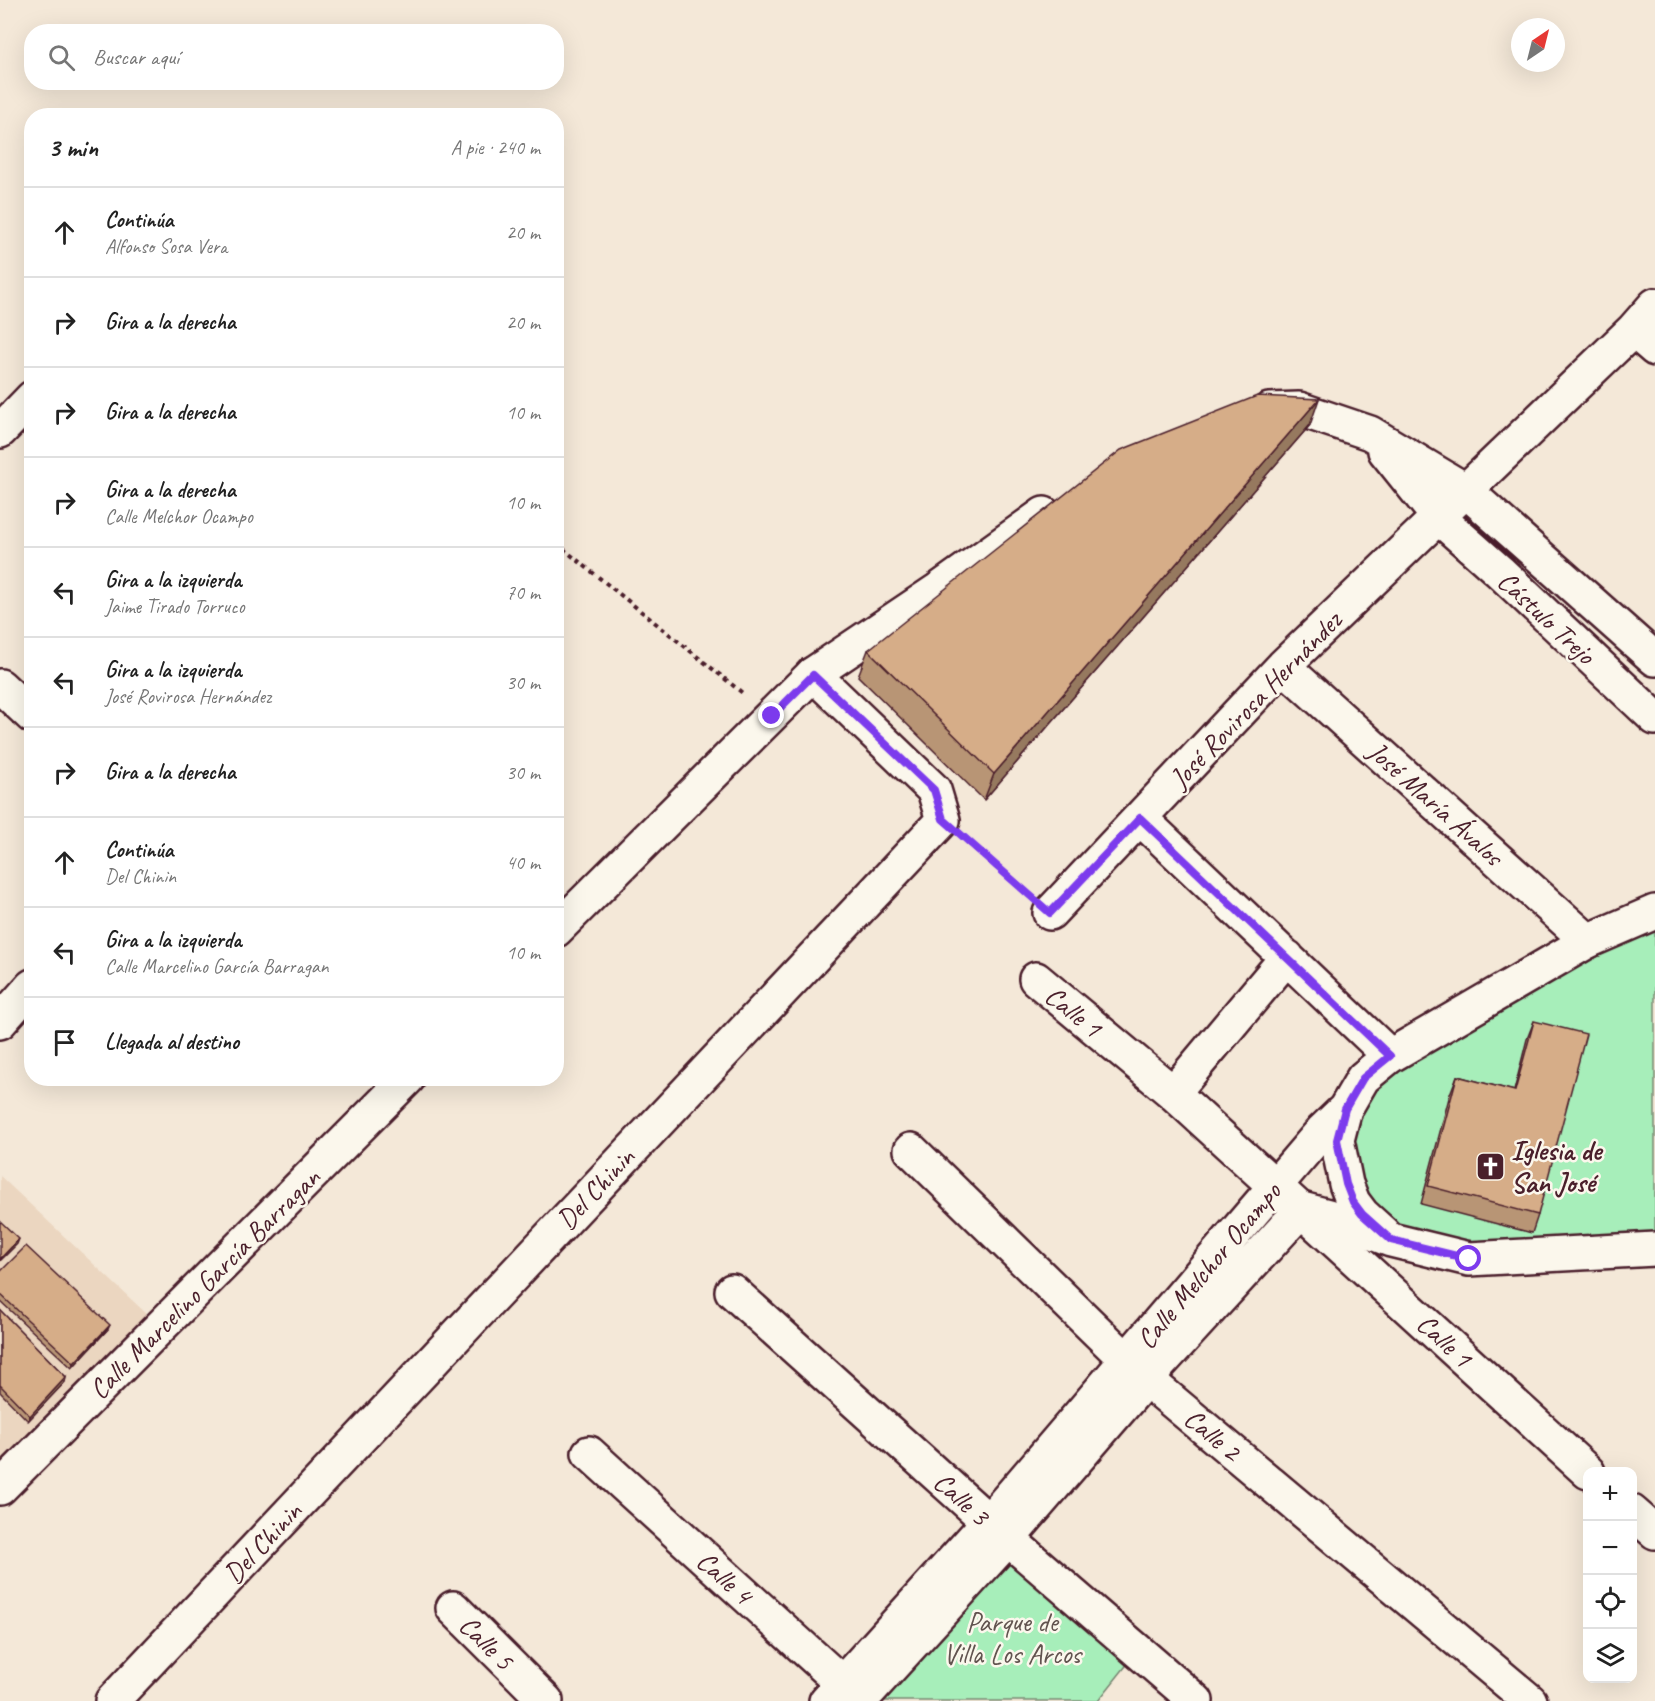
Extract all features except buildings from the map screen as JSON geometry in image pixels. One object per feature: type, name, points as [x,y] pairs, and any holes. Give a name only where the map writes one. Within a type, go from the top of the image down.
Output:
[{"type":"street","name":"José Rovirosa Hernández","points":[[1050,913],[1283,666],[1465,490],[1644,340],[1655,304]]},
{"type":"street","points":[[0,431],[24,406]]},
{"type":"street","points":[[1243,410],[1299,409],[1370,433],[1465,490]]},
{"type":"street","points":[[1370,433],[1438,517]]},
{"type":"street","name":"Cástulo Trejo","points":[[1465,490],[1655,659]]},
{"type":"street","points":[[564,922],[813,675],[938,590],[1070,495]]},
{"type":"street","name":"Cástulo Trejo","points":[[1438,517],[1508,579],[1655,718]]},
{"type":"street","name":"José María Ávalos","points":[[1283,666],[1588,941]]},
{"type":"street","points":[[813,675],[934,790],[943,819]]},
{"type":"street","points":[[0,687],[24,709]]},
{"type":"street","points":[[1140,818],[1390,1056]]},
{"type":"street","name":"Del Chinin","points":[[112,1701],[943,819]]},
{"type":"street","name":"Calle Melchor Ocampo","points":[[850,1697],[1137,1370],[1276,1186],[1322,1131],[1345,1109],[1363,1078],[1390,1056],[1588,941],[1655,912]]},
{"type":"street","points":[[1173,1093],[1287,957]]},
{"type":"street","name":"Calle 1","points":[[1035,979],[1173,1093],[1276,1186],[1315,1213],[1583,1467]]},
{"type":"street","points":[[0,1022],[24,995]]},
{"type":"street","name":"Calle Marcelino García Barragan","points":[[0,1488],[400,1086]]},
{"type":"street","points":[[1345,1109],[1337,1140],[1346,1184],[1353,1202],[1362,1214],[1391,1240]]},
{"type":"street","name":"Calle 2","points":[[911,1150],[1137,1370],[1530,1701]]},
{"type":"street","points":[[1315,1213],[1391,1240],[1469,1259],[1649,1256]]},
{"type":"street","name":"Calle Melchor Ocampo","points":[[1137,1370],[1315,1213]]},
{"type":"street","name":"Calle 3","points":[[732,1291],[998,1530],[1196,1701]]},
{"type":"street","name":"Calle 4","points":[[589,1453],[850,1697]]},
{"type":"street","points":[[1637,1516],[1655,1532]]},
{"type":"street","name":"Calle 5","points":[[453,1608],[546,1701]]},
{"type":"path","points":[[564,549],[772,716]]},
{"type":"path","points":[[943,819],[1050,913]]},
{"type":"shaded area","points":[[0,1176],[150,1317],[0,1464]]},
{"type":"green space","points":[[1655,912],[1655,1244],[1469,1259],[1391,1240],[1353,1202],[1345,1109],[1363,1078]]},
{"type":"green space","name":"Parque de Villa Los Arcos","points":[[1007,1546],[1133,1657],[1098,1701],[869,1701]]},
{"type":"place","name":"Iglesia de San José","points":[[1490,1166]]},
{"type":"route","points":[[772,716],[813,675],[934,790],[943,819],[1050,913],[1140,818],[1390,1056],[1363,1078],[1345,1109],[1337,1140],[1346,1184],[1353,1202],[1362,1214],[1391,1240],[1469,1259]]}]
